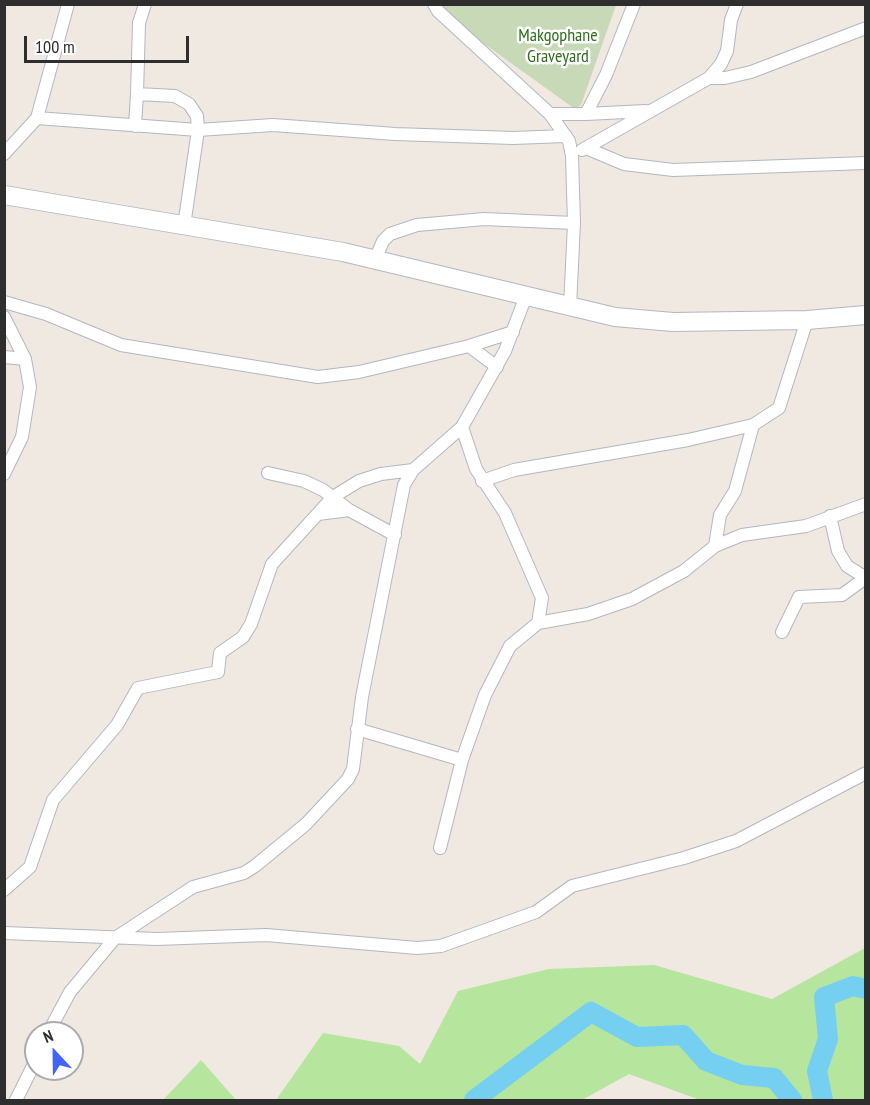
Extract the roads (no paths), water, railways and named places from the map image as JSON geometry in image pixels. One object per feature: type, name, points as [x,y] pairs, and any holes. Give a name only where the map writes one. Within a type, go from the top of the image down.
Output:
[{"type":"street","points":[[4,154],[37,118],[68,4]]},
{"type":"street","points":[[135,126],[139,23],[145,4]]},
{"type":"street","points":[[434,4],[438,11],[550,114],[566,136],[572,156],[574,223],[570,306]]},
{"type":"street","points":[[586,114],[606,75],[634,4]]},
{"type":"street","points":[[572,156],[709,78],[722,64],[727,51],[731,20],[737,4]]},
{"type":"street","points":[[709,78],[724,78],[751,72],[866,28]]},
{"type":"street","points":[[137,94],[175,96],[189,104],[197,116],[198,130],[184,226]]},
{"type":"street","points":[[550,114],[650,111]]},
{"type":"street","points":[[37,118],[198,130],[273,125],[395,134],[513,138],[566,136]]},
{"type":"street","points":[[586,148],[624,164],[673,170],[866,163]]},
{"type":"street","points":[[4,195],[343,252],[526,296],[646,321],[807,320],[866,315]]},
{"type":"street","points":[[375,260],[383,241],[390,234],[417,225],[484,219],[574,223]]},
{"type":"street","points":[[54,1021],[70,992],[115,938],[193,887],[250,870],[306,824],[348,779],[352,769],[357,729],[395,535],[400,496],[413,470],[462,427],[497,367],[526,296]]},
{"type":"street","points":[[4,302],[46,315],[121,345],[318,377],[338,377],[469,346],[513,332]]},
{"type":"street","points":[[4,317],[30,374],[29,403],[22,437],[4,474]]},
{"type":"street","points":[[482,481],[514,470],[688,440],[753,425],[779,408],[807,320]]},
{"type":"street","points":[[469,346],[497,367]]},
{"type":"street","points":[[4,357],[25,359]]},
{"type":"street","points":[[714,546],[720,515],[737,485],[753,425]]},
{"type":"street","points":[[462,427],[470,456],[482,481],[506,513],[539,589],[542,598],[538,623]]},
{"type":"street","points":[[4,890],[30,867],[53,800],[117,725],[138,688],[218,672],[220,653],[243,637],[250,624],[272,564],[333,497],[359,481],[381,474],[413,470]]},
{"type":"street","points":[[268,473],[304,481],[333,497],[349,510],[395,535]]},
{"type":"street","points":[[440,848],[462,760],[485,695],[504,654],[538,623],[588,614],[632,599],[684,571],[714,546],[750,534],[806,526],[866,504]]},
{"type":"street","points":[[318,514],[349,510]]},
{"type":"street","points":[[782,632],[799,597],[842,595],[865,578],[847,566],[838,551],[830,516]]},
{"type":"street","points":[[357,729],[462,760]]},
{"type":"street","points":[[4,933],[115,938],[266,935],[417,948],[441,946],[536,912],[572,886],[684,858],[736,841],[866,772]]},
{"type":"street","points":[[16,1101],[26,1081]]},
{"type":"waterway","points":[[823,1100],[817,1071],[828,1039],[824,997],[853,986],[866,989]]},
{"type":"waterway","points":[[474,1100],[591,1012],[637,1037],[683,1035],[706,1061],[742,1075],[774,1078],[792,1100]]},
{"type":"park label","name":"Makgophane Graveyard","points":[[558,46]]}]
